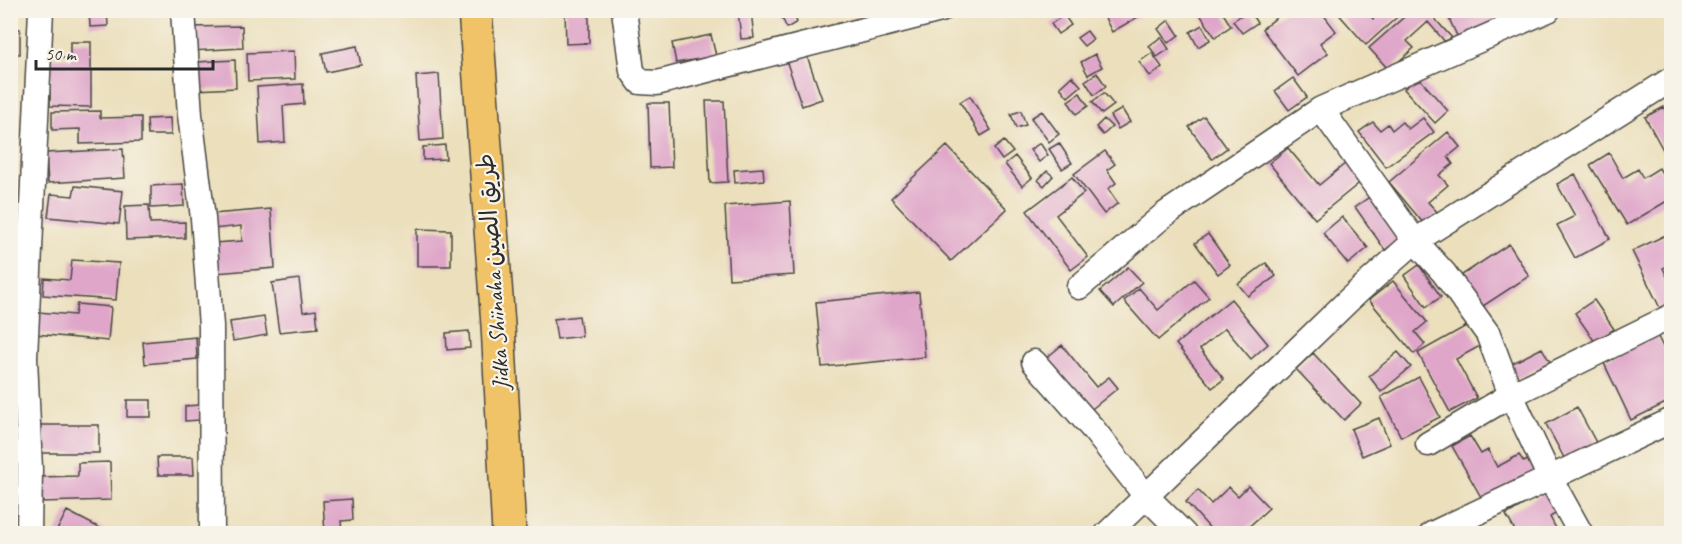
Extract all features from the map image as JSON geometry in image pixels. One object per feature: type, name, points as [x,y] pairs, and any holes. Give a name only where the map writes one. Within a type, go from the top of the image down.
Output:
[{"type":"main road","name":"Jidka Shiinaha طريق الصين","points":[[475,10],[498,325],[509,534]]},
{"type":"street","points":[[29,534],[30,469],[25,358],[41,10]]},
{"type":"street","points":[[183,10],[190,115],[212,326],[212,534]]},
{"type":"street","points":[[624,10],[632,70],[640,82],[657,83],[941,10]]},
{"type":"street","points":[[1079,287],[1164,215],[1321,109],[1548,10]]},
{"type":"street","points":[[1107,534],[1343,306],[1415,241],[1671,79]]},
{"type":"street","points":[[1321,109],[1415,241],[1444,273],[1488,334],[1511,395],[1550,478],[1581,534]]},
{"type":"street","points":[[1428,444],[1511,395],[1671,316]]},
{"type":"street","points":[[1034,362],[1093,429],[1145,495],[1184,534]]},
{"type":"street","points":[[1432,534],[1671,420]]},
{"type":"building","points":[[89,10],[107,10],[108,26],[90,27]]},
{"type":"building","points":[[565,10],[589,10],[589,43],[566,44]]},
{"type":"building","points":[[738,10],[751,10],[754,38],[741,39]]},
{"type":"building","points":[[791,10],[797,22],[787,28],[780,14]]},
{"type":"building","points":[[1105,10],[1150,10],[1112,32],[1102,12]]},
{"type":"building","points":[[1203,10],[1221,10],[1231,26],[1215,37],[1199,13]]},
{"type":"building","points":[[1249,10],[1257,23],[1242,33],[1233,21]]},
{"type":"building","points":[[1286,10],[1320,10],[1336,31],[1320,43],[1328,53],[1298,76],[1262,29]]},
{"type":"building","points":[[1335,10],[1366,10],[1373,19],[1383,10],[1405,10],[1366,45]]},
{"type":"building","points":[[1412,10],[1427,10],[1452,38],[1446,43],[1428,22],[1407,41],[1414,48],[1389,70],[1369,48]]},
{"type":"building","points":[[1445,10],[1499,10],[1503,18],[1459,40]]},
{"type":"building","points":[[1064,15],[1071,25],[1058,34],[1051,24]]},
{"type":"building","points":[[1169,20],[1179,35],[1168,43],[1158,29]]},
{"type":"building","points":[[1202,25],[1210,40],[1198,47],[1190,32]]},
{"type":"building","points":[[242,26],[243,48],[191,51],[190,27]]},
{"type":"building","points":[[10,29],[20,29],[20,54],[10,54]]},
{"type":"building","points":[[1087,31],[1093,39],[1084,46],[1077,38]]},
{"type":"building","points":[[711,35],[716,56],[676,63],[672,43]]},
{"type":"building","points":[[1161,37],[1169,49],[1157,57],[1149,46]]},
{"type":"building","points":[[70,42],[91,42],[91,107],[50,106],[50,58],[70,58]]},
{"type":"building","points":[[357,46],[361,65],[326,72],[322,53]]},
{"type":"building","points":[[294,51],[295,79],[248,81],[247,53]]},
{"type":"building","points":[[1152,53],[1162,67],[1150,76],[1139,62]]},
{"type":"building","points":[[1095,54],[1102,67],[1088,75],[1081,62]]},
{"type":"building","points":[[807,56],[822,99],[802,106],[787,63]]},
{"type":"building","points":[[235,60],[236,88],[196,90],[196,62]]},
{"type":"building","points":[[1097,73],[1106,86],[1094,95],[1085,81]]},
{"type":"building","points":[[439,74],[443,139],[420,141],[416,76]]},
{"type":"building","points":[[1072,76],[1081,86],[1068,97],[1060,87]]},
{"type":"building","points":[[1418,77],[1448,111],[1435,123],[1404,89]]},
{"type":"building","points":[[1293,78],[1307,97],[1289,110],[1275,91]]},
{"type":"building","points":[[303,84],[304,104],[283,106],[285,142],[260,144],[257,87]]},
{"type":"building","points":[[1080,93],[1088,106],[1076,114],[1068,101]]},
{"type":"building","points":[[1104,93],[1114,105],[1102,114],[1092,102]]},
{"type":"building","points":[[10,96],[17,96],[17,117],[10,117]]},
{"type":"building","points":[[970,96],[991,130],[981,136],[960,102]]},
{"type":"building","points":[[706,101],[724,101],[728,182],[710,183]]},
{"type":"building","points":[[648,103],[669,103],[672,167],[650,168]]},
{"type":"building","points":[[1664,107],[1672,121],[1672,166],[1645,117]]},
{"type":"building","points":[[1122,109],[1130,122],[1118,129],[1110,116]]},
{"type":"building","points":[[100,111],[100,118],[141,117],[141,142],[80,144],[80,129],[52,130],[52,112]]},
{"type":"building","points":[[1021,111],[1026,125],[1016,128],[1011,114]]},
{"type":"building","points":[[1042,111],[1059,134],[1049,142],[1031,118]]},
{"type":"building","points":[[1204,116],[1227,148],[1212,159],[1189,127]]},
{"type":"building","points":[[170,118],[171,135],[148,135],[147,119]]},
{"type":"building","points":[[1423,118],[1434,132],[1386,167],[1359,132],[1373,122],[1380,130],[1388,124],[1392,130],[1402,122],[1408,129]]},
{"type":"building","points":[[1104,119],[1112,127],[1103,135],[1096,127]]},
{"type":"building","points":[[1448,132],[1460,147],[1448,157],[1453,164],[1439,175],[1448,185],[1428,202],[1438,213],[1424,224],[1389,182]]},
{"type":"building","points":[[1004,141],[1013,152],[1002,160],[994,149]]},
{"type":"building","points":[[1040,143],[1048,155],[1039,162],[1030,150]]},
{"type":"building","points":[[1059,143],[1072,163],[1062,169],[1049,149]]},
{"type":"building","points":[[445,145],[446,159],[423,160],[423,147]]},
{"type":"building","points":[[947,146],[1007,209],[951,261],[891,198]]},
{"type":"building","points":[[1288,148],[1319,185],[1357,154],[1373,172],[1315,219],[1269,163]]},
{"type":"building","points":[[123,149],[125,178],[48,183],[46,153]]},
{"type":"building","points":[[1105,151],[1115,164],[1107,170],[1116,183],[1108,189],[1118,203],[1104,214],[1074,174]]},
{"type":"building","points":[[1609,153],[1623,178],[1638,169],[1643,178],[1659,168],[1672,190],[1672,198],[1627,225],[1590,165]]},
{"type":"building","points":[[1015,156],[1032,178],[1022,186],[1005,164]]},
{"type":"building","points":[[763,168],[764,180],[735,183],[734,170]]},
{"type":"building","points":[[1047,171],[1053,176],[1044,186],[1038,180]]},
{"type":"building","points":[[1575,174],[1610,239],[1575,258],[1557,225],[1575,216],[1557,184]]},
{"type":"building","points":[[1072,177],[1084,193],[1056,215],[1088,257],[1071,270],[1027,211]]},
{"type":"building","points":[[183,184],[184,206],[151,208],[151,186]]},
{"type":"building","points":[[75,186],[123,191],[119,224],[48,217],[51,194],[73,196]]},
{"type":"building","points":[[1383,188],[1403,237],[1385,250],[1355,207]]},
{"type":"building","points":[[790,201],[794,275],[729,279],[725,206]]},
{"type":"building","points":[[149,205],[150,223],[185,222],[185,238],[126,240],[125,206]]},
{"type":"building","points":[[271,209],[275,268],[216,273],[214,243],[242,241],[241,226],[213,229],[212,214]]},
{"type":"building","points":[[1342,217],[1368,248],[1348,264],[1323,233]]},
{"type":"building","points":[[417,229],[451,230],[451,266],[417,266]]},
{"type":"building","points":[[1672,232],[1672,264],[1663,268],[1672,286],[1672,307],[1662,312],[1632,251]]},
{"type":"building","points":[[1208,234],[1230,265],[1218,274],[1195,243]]},
{"type":"building","points":[[1509,244],[1529,276],[1480,308],[1459,277]]},
{"type":"building","points":[[72,260],[119,263],[116,300],[43,295],[44,278],[70,280]]},
{"type":"building","points":[[1266,263],[1276,276],[1248,296],[1238,284]]},
{"type":"building","points":[[1419,265],[1441,297],[1426,307],[1404,276]]},
{"type":"building","points":[[1128,267],[1142,282],[1114,307],[1100,291]]},
{"type":"building","points":[[299,279],[303,312],[316,310],[318,328],[279,332],[272,283]]},
{"type":"building","points":[[1194,280],[1209,297],[1158,340],[1124,301],[1139,288],[1158,310]]},
{"type":"building","points":[[1393,281],[1427,322],[1415,332],[1425,344],[1414,354],[1369,300]]},
{"type":"building","points":[[919,292],[925,357],[822,367],[816,302]]},
{"type":"building","points":[[1231,299],[1268,344],[1251,359],[1225,328],[1200,349],[1224,379],[1212,388],[1176,344]]},
{"type":"building","points":[[1594,300],[1614,329],[1595,342],[1575,313]]},
{"type":"building","points":[[77,304],[111,307],[108,341],[36,334],[38,312],[75,315]]},
{"type":"building","points":[[579,316],[582,336],[557,339],[554,319]]},
{"type":"building","points":[[264,317],[267,335],[233,341],[230,322]]},
{"type":"building","points":[[1468,325],[1480,346],[1456,359],[1477,398],[1450,412],[1418,353]]},
{"type":"building","points":[[469,331],[470,348],[447,350],[446,333]]},
{"type":"building","points":[[1657,335],[1672,365],[1672,400],[1631,420],[1603,361]]},
{"type":"building","points":[[196,337],[197,359],[145,364],[143,342]]},
{"type":"building","points":[[1062,345],[1096,387],[1109,377],[1118,388],[1088,412],[1045,359]]},
{"type":"building","points":[[1542,348],[1550,362],[1516,379],[1509,365]]},
{"type":"building","points":[[1398,352],[1411,367],[1381,392],[1369,376]]},
{"type":"building","points":[[1313,353],[1361,404],[1344,420],[1296,369]]},
{"type":"building","points":[[1419,377],[1440,417],[1401,437],[1381,397]]},
{"type":"building","points":[[127,400],[151,400],[151,417],[127,417]]},
{"type":"building","points":[[200,405],[200,420],[185,421],[185,406]]},
{"type":"building","points":[[1577,407],[1600,450],[1569,467],[1546,424]]},
{"type":"building","points":[[1379,418],[1390,444],[1362,456],[1351,429]]},
{"type":"building","points":[[33,425],[99,425],[99,453],[32,453]]},
{"type":"building","points":[[1470,436],[1481,454],[1488,450],[1497,467],[1519,455],[1524,462],[1540,453],[1548,468],[1485,504],[1452,446]]},
{"type":"building","points":[[157,457],[193,457],[194,475],[158,475]]},
{"type":"building","points":[[110,462],[111,500],[40,502],[39,477],[78,476],[78,463]]},
{"type":"building","points":[[1248,486],[1269,508],[1241,534],[1215,534],[1186,502],[1198,490],[1211,504],[1229,487],[1238,496]]},
{"type":"building","points":[[1551,488],[1563,509],[1550,517],[1559,534],[1517,534],[1506,515]]},
{"type":"building","points":[[352,499],[353,520],[341,521],[342,534],[325,534],[323,501]]},
{"type":"building","points":[[67,511],[111,534],[55,534]]}]
